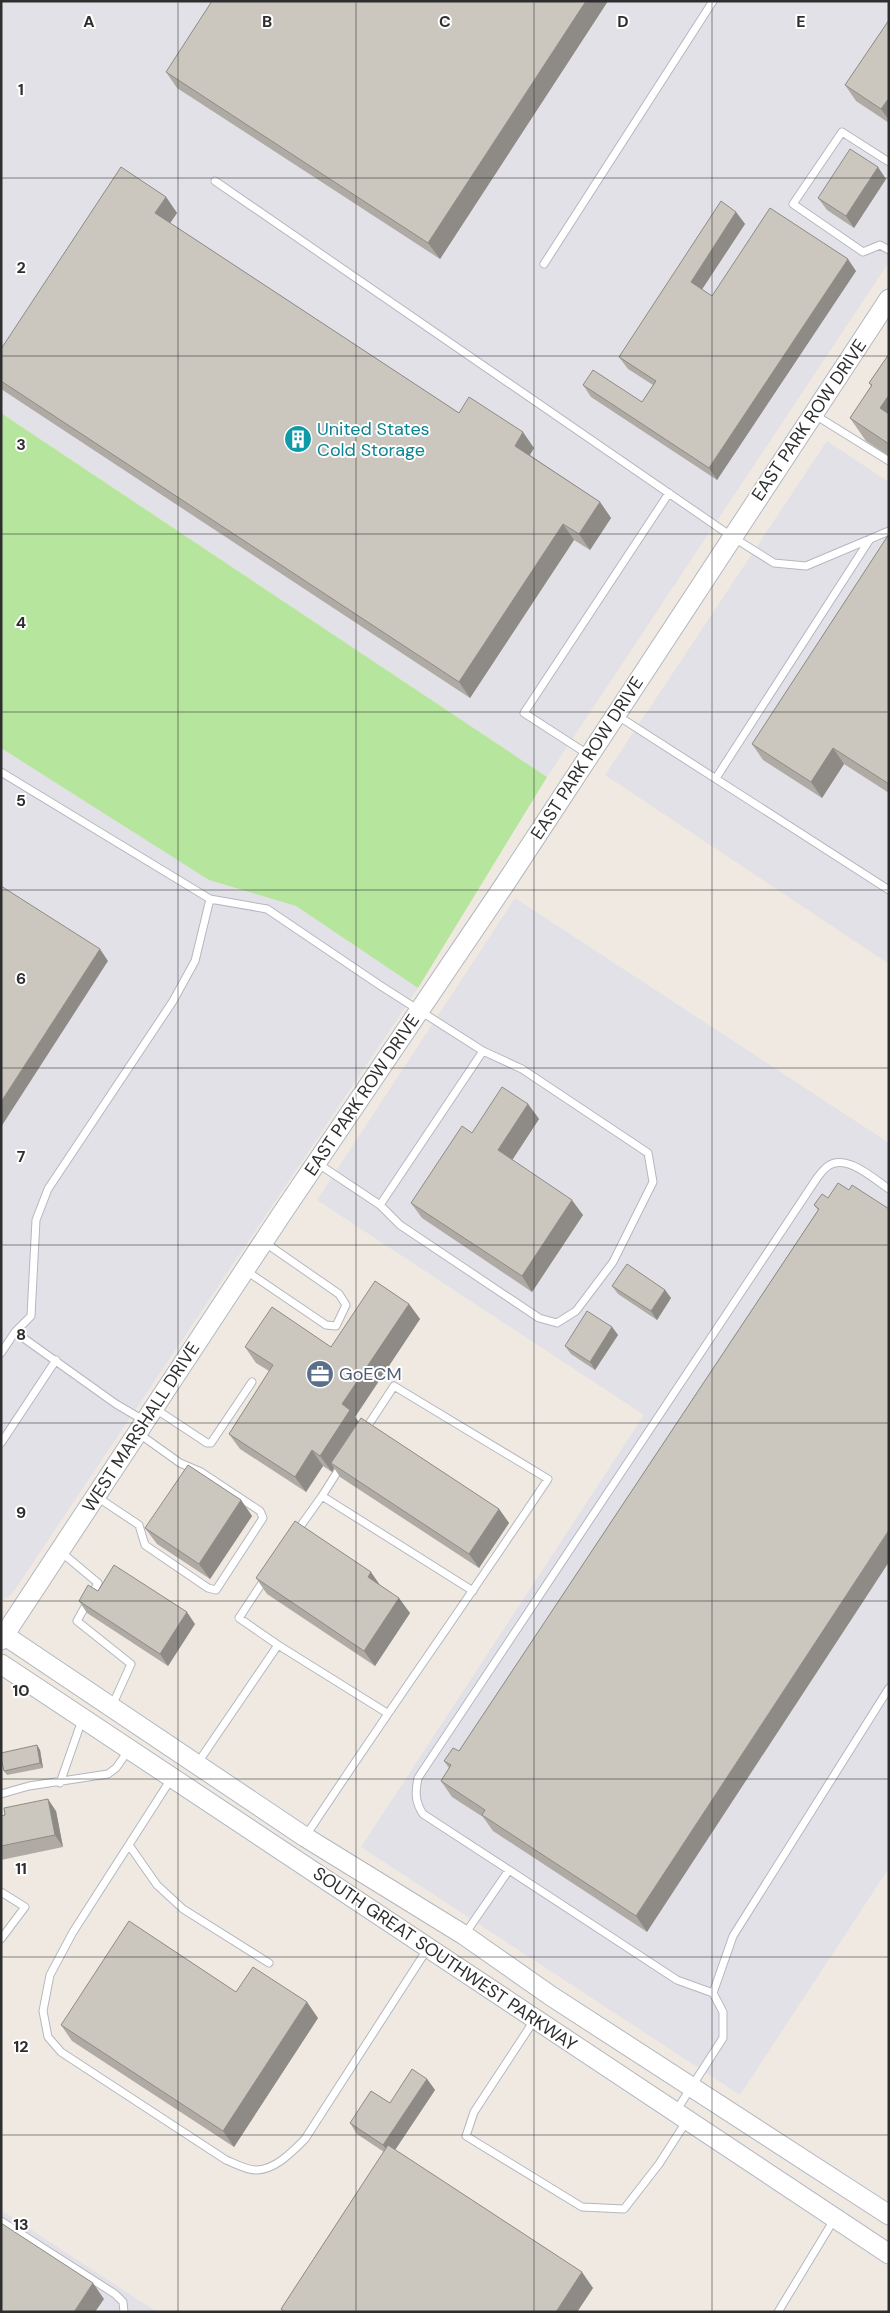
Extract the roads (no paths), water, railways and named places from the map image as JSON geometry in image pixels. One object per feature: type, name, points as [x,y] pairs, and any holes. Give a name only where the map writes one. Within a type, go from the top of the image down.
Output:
[{"type":"main road","name":"EAST PARK ROW DRIVE","points":[[281,1215],[588,756],[812,413],[889,299]]},
{"type":"main road","name":"WEST MARSHALL DRIVE","points":[[2,1636],[281,1215]]},
{"type":"main road","name":"SOUTH GREAT SOUTHWEST PARKWAY","points":[[2,1636],[112,1706],[305,1837],[464,1935],[550,1996],[889,2215]]},
{"type":"main road","name":"SOUTH GREAT SOUTHWEST PARKWAY","points":[[1,1664],[680,2117],[889,2254]]},
{"type":"main road","points":[[292,1857],[305,1837]]},
{"type":"main road","points":[[535,2019],[550,1996]]},
{"type":"lane","points":[[544,264],[713,1]]},
{"type":"lane","points":[[889,162],[842,132],[793,204],[863,252],[880,245],[889,250]]},
{"type":"lane","points":[[215,181],[668,493],[774,563],[806,566],[889,531]]},
{"type":"lane","points":[[812,413],[889,461]]},
{"type":"lane","points":[[588,756],[524,714],[668,493]]},
{"type":"lane","points":[[716,778],[870,539]]},
{"type":"lane","points":[[615,714],[889,890]]},
{"type":"lane","points":[[1,772],[210,899],[267,909],[381,986],[420,1009],[483,1051],[522,1069],[648,1153],[653,1182],[614,1262],[576,1310],[557,1323],[539,1318],[400,1225],[380,1205],[317,1162]]},
{"type":"lane","points":[[1,1353],[15,1332],[31,1316],[36,1220],[48,1189],[168,1009],[195,961],[210,899]]},
{"type":"lane","points":[[380,1205],[483,1051]]},
{"type":"lane","points":[[535,2019],[474,2112],[466,2136],[582,2207],[624,2209],[659,2164],[691,2087],[724,2038],[723,2012],[713,1992],[677,1980],[423,1814],[417,1805],[415,1792],[418,1778],[817,1178],[829,1165],[840,1162],[850,1164],[889,1189]]},
{"type":"lane","points":[[245,1270],[326,1325],[336,1326],[346,1305],[339,1294],[263,1242]]},
{"type":"lane","points":[[15,1332],[116,1404],[146,1421],[207,1443],[211,1443],[252,1382]]},
{"type":"lane","points":[[1,1442],[56,1360]]},
{"type":"lane","points":[[305,1837],[387,1713],[473,1591],[548,1479],[394,1386],[363,1433]]},
{"type":"lane","points":[[96,1496],[139,1525],[145,1545],[208,1588],[216,1590],[263,1518],[260,1511],[201,1472],[180,1463],[146,1421]]},
{"type":"lane","points":[[294,1536],[348,1457]]},
{"type":"lane","points":[[184,1475],[190,1467]]},
{"type":"lane","points":[[322,1496],[473,1591]]},
{"type":"lane","points":[[143,1537],[148,1530]]},
{"type":"lane","points":[[59,1551],[98,1583],[76,1621],[131,1664],[112,1706]]},
{"type":"lane","points":[[272,1569],[239,1618],[278,1645],[387,1713]]},
{"type":"lane","points":[[197,1764],[278,1645]]},
{"type":"lane","points":[[713,1992],[733,1936],[889,1688]]},
{"type":"lane","points":[[60,1783],[83,1718]]},
{"type":"lane","points":[[2,1793],[29,1786],[60,1783],[108,1774],[116,1768],[130,1749]]},
{"type":"lane","points":[[172,1777],[72,1932],[50,1975],[43,2010],[48,2038],[60,2052],[226,2160],[254,2170],[268,2167],[290,2154],[305,2139],[428,1948]]},
{"type":"lane","points":[[129,1845],[157,1885],[184,1909],[269,1964]]},
{"type":"lane","points":[[464,1935],[509,1870]]},
{"type":"lane","points":[[1,1892],[25,1908],[1,1939]]},
{"type":"lane","points":[[778,2312],[835,2218]]},
{"type":"lane","points":[[1,2221],[115,2294],[123,2302],[124,2312]]},
{"type":"place","name":"United States Cold Storage","points":[[298,439]]},
{"type":"place","name":"GoECM","points":[[320,1374]]}]
